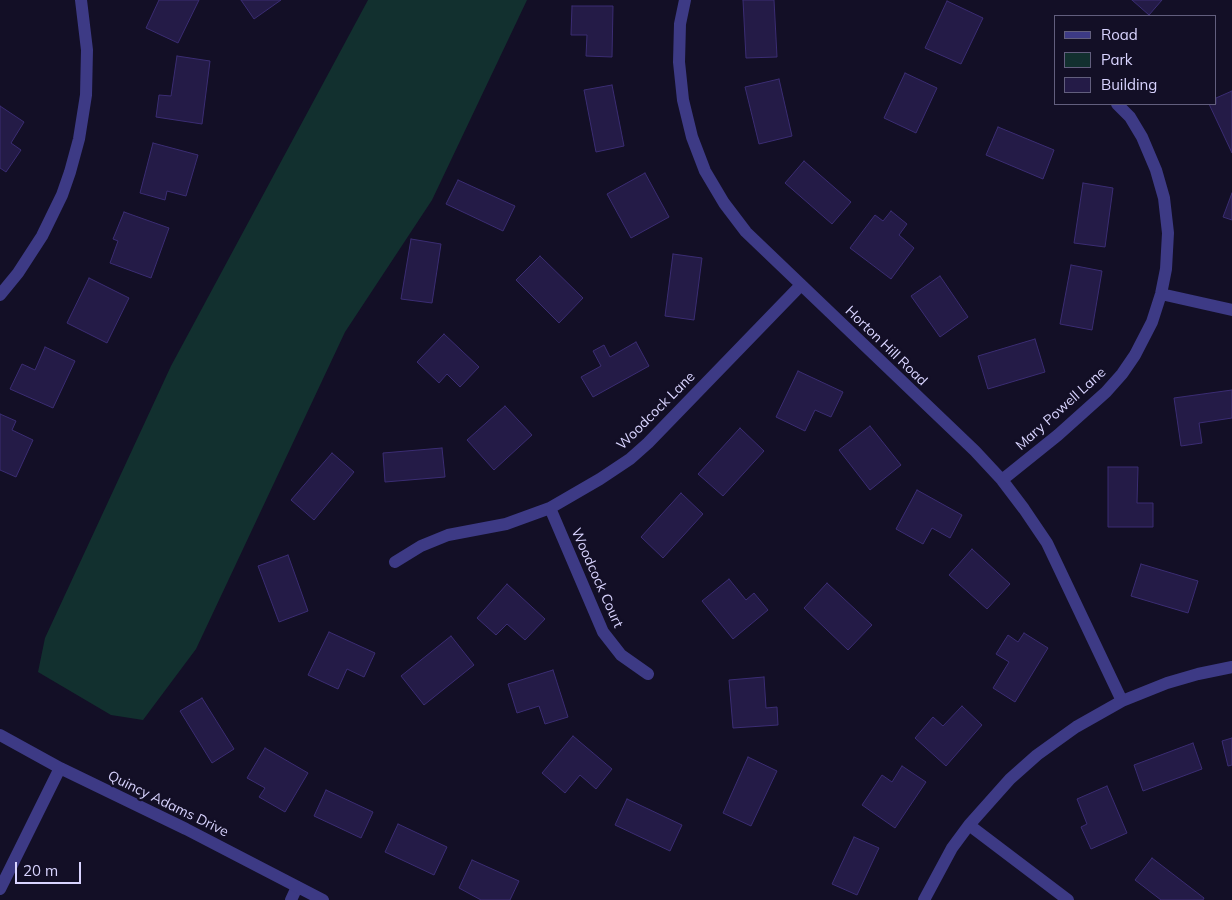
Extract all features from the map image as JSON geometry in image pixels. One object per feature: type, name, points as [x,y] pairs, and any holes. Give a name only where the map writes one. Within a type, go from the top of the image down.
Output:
[{"type":"street","points":[[0,295],[18,274],[42,236],[62,195],[70,172],[86,94],[87,50],[80,0]]},
{"type":"street","name":"Horton Hill Road","points":[[685,0],[680,24],[679,62],[683,100],[692,137],[705,171],[724,203],[746,232],[975,451],[1002,480],[1047,543],[1122,701]]},
{"type":"street","name":"Mary Powell Lane","points":[[1002,480],[1058,435],[1106,392],[1122,374],[1135,355],[1152,322],[1161,294],[1166,269],[1168,234],[1164,198],[1156,170],[1142,137],[1130,118],[1118,105]]},
{"type":"street","name":"Woodcock Lane","points":[[395,562],[421,546],[448,535],[506,524],[550,508],[630,459],[801,286]]},
{"type":"street","points":[[1161,294],[1232,310]]},
{"type":"street","name":"Woodcock Court","points":[[550,508],[603,632],[621,654],[648,674]]},
{"type":"street","points":[[924,900],[952,848],[969,824],[1010,779],[1037,755],[1076,727],[1122,701],[1167,683],[1232,667]]},
{"type":"street","name":"Quincy Adams Drive","points":[[0,735],[60,768],[186,829],[323,900]]},
{"type":"street","points":[[0,889],[60,768]]},
{"type":"street","points":[[969,824],[1068,900]]},
{"type":"street","points":[[291,900],[297,887]]},
{"type":"green space","points":[[368,0],[527,0],[432,200],[345,332],[196,649],[143,720],[111,715],[38,672],[45,638],[171,366]]},
{"type":"building","points":[[159,0],[199,0],[178,43],[146,28]]},
{"type":"building","points":[[241,0],[281,0],[254,19]]},
{"type":"building","points":[[743,0],[774,0],[777,57],[746,58]]},
{"type":"building","points":[[1132,0],[1162,0],[1149,15]]},
{"type":"building","points":[[947,1],[983,18],[961,64],[925,48]]},
{"type":"building","points":[[572,6],[613,6],[612,57],[586,56],[587,35],[571,35]]},
{"type":"building","points":[[177,56],[210,61],[202,124],[156,117],[159,95],[171,96]]},
{"type":"building","points":[[905,73],[937,88],[916,133],[884,118]]},
{"type":"building","points":[[779,79],[792,136],[759,144],[745,87]]},
{"type":"building","points":[[612,85],[624,146],[596,152],[584,90]]},
{"type":"building","points":[[1232,91],[1232,153],[1209,105],[1217,105],[1217,98]]},
{"type":"building","points":[[0,106],[24,122],[11,143],[21,150],[6,172],[0,168]]},
{"type":"building","points":[[998,127],[1054,150],[1043,179],[986,155]]},
{"type":"building","points":[[153,143],[198,155],[186,196],[167,191],[165,200],[140,193]]},
{"type":"building","points":[[804,161],[851,202],[832,224],[785,183]]},
{"type":"building","points":[[645,173],[669,217],[631,238],[607,194]]},
{"type":"building","points":[[458,180],[515,206],[503,231],[446,204]]},
{"type":"building","points":[[1083,183],[1113,188],[1105,247],[1074,243]]},
{"type":"building","points":[[1232,193],[1232,220],[1223,217]]},
{"type":"building","points":[[891,211],[907,224],[899,235],[914,248],[891,279],[850,248],[875,215],[883,221]]},
{"type":"building","points":[[124,212],[169,228],[151,278],[110,263],[118,241],[113,239]]},
{"type":"building","points":[[411,239],[441,244],[432,303],[401,299]]},
{"type":"building","points":[[673,254],[702,258],[694,320],[665,316]]},
{"type":"building","points":[[540,256],[583,298],[559,323],[516,280]]},
{"type":"building","points":[[1071,265],[1102,271],[1092,330],[1060,324]]},
{"type":"building","points":[[940,276],[968,317],[940,337],[911,296]]},
{"type":"building","points":[[89,278],[129,298],[107,343],[67,323]]},
{"type":"building","points":[[444,334],[479,367],[460,387],[447,374],[439,383],[417,362]]},
{"type":"building","points":[[1035,339],[1045,372],[988,389],[978,356]]},
{"type":"building","points":[[636,342],[649,366],[593,397],[581,377],[601,366],[593,351],[604,345],[610,357]]},
{"type":"building","points":[[45,347],[75,361],[53,408],[10,389],[22,364],[35,370]]},
{"type":"building","points":[[798,371],[843,392],[831,417],[815,410],[805,431],[776,417]]},
{"type":"building","points":[[1232,390],[1232,418],[1199,423],[1202,443],[1181,446],[1174,398]]},
{"type":"building","points":[[505,406],[532,435],[494,470],[467,440]]},
{"type":"building","points":[[0,414],[16,421],[12,430],[33,440],[16,477],[0,470]]},
{"type":"building","points":[[870,426],[901,465],[870,490],[839,450]]},
{"type":"building","points":[[740,428],[764,451],[723,496],[698,474]]},
{"type":"building","points":[[442,448],[445,477],[385,482],[383,453]]},
{"type":"building","points":[[332,453],[354,472],[314,520],[291,500]]},
{"type":"building","points":[[1108,467],[1138,467],[1137,503],[1153,503],[1153,527],[1108,527]]},
{"type":"building","points":[[917,490],[962,515],[950,538],[932,528],[923,544],[896,529]]},
{"type":"building","points":[[681,493],[703,514],[663,558],[641,537]]},
{"type":"building","points":[[972,549],[1010,584],[987,609],[949,575]]},
{"type":"building","points":[[288,555],[308,611],[279,622],[258,566]]},
{"type":"building","points":[[1141,564],[1198,581],[1188,613],[1131,596]]},
{"type":"building","points":[[729,579],[746,600],[754,593],[768,610],[733,639],[702,601]]},
{"type":"building","points":[[827,583],[872,625],[848,650],[804,608]]},
{"type":"building","points":[[507,584],[545,619],[525,640],[507,624],[496,635],[477,618]]},
{"type":"building","points":[[329,632],[375,653],[364,677],[347,669],[338,689],[308,675]]},
{"type":"building","points":[[1024,633],[1048,648],[1015,702],[993,688],[1009,662],[996,654],[1008,635],[1018,642]]},
{"type":"building","points":[[451,636],[474,665],[424,705],[401,676]]},
{"type":"building","points":[[553,670],[568,717],[545,724],[539,706],[517,713],[508,684]]},
{"type":"building","points":[[764,677],[766,708],[777,707],[778,725],[733,728],[729,680]]},
{"type":"building","points":[[202,698],[234,749],[212,763],[180,711]]},
{"type":"building","points":[[962,706],[982,725],[946,766],[915,738],[933,717],[943,726]]},
{"type":"building","points":[[573,736],[612,769],[596,789],[580,775],[565,793],[542,773]]},
{"type":"building","points":[[1232,738],[1232,765],[1228,766],[1222,741]]},
{"type":"building","points":[[1193,743],[1202,769],[1143,791],[1134,765]]},
{"type":"building","points":[[265,748],[308,773],[285,812],[259,797],[265,788],[247,778]]},
{"type":"building","points":[[748,757],[777,771],[751,826],[723,813]]},
{"type":"building","points":[[902,766],[926,782],[895,828],[862,805],[882,775],[892,782]]},
{"type":"building","points":[[1107,786],[1127,833],[1091,849],[1081,827],[1087,824],[1077,799]]},
{"type":"building","points":[[326,790],[373,812],[361,838],[314,816]]},
{"type":"building","points":[[627,799],[682,825],[670,851],[615,825]]},
{"type":"building","points":[[398,824],[447,847],[434,875],[385,852]]},
{"type":"building","points":[[854,837],[879,848],[857,895],[832,884]]},
{"type":"building","points":[[1152,858],[1204,898],[1203,900],[1161,900],[1135,880]]},
{"type":"building","points":[[472,860],[519,881],[510,900],[481,900],[459,888]]}]
